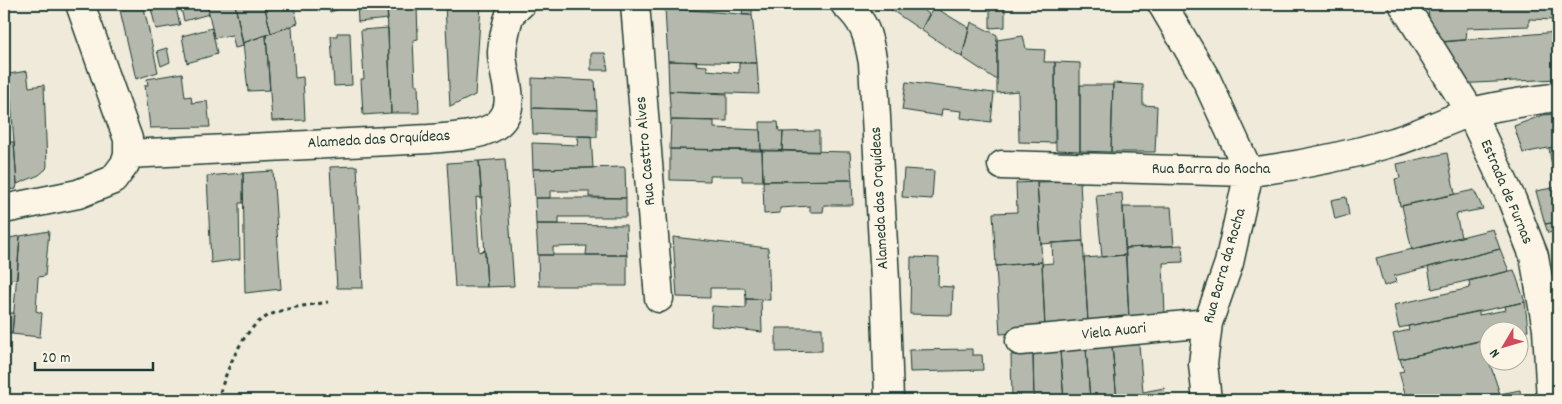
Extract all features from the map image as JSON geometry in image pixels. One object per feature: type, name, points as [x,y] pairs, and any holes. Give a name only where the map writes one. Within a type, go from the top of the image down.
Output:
[{"type":"street","points":[[4,209],[78,194],[113,180],[125,164],[128,154],[128,139],[80,4]]},
{"type":"street","name":"Alameda das Orquídeas","points":[[128,154],[429,138],[466,135],[484,131],[499,123],[509,110],[502,52],[510,16],[521,4]]},
{"type":"street","name":"Rua Casttro Alves","points":[[635,4],[659,298]]},
{"type":"street","name":"Alameda das Orquídeas","points":[[845,4],[861,21],[868,35],[873,63],[885,280],[889,400]]},
{"type":"street","points":[[1162,4],[1206,79],[1249,172]]},
{"type":"street","name":"Estrada de Furnas","points":[[1403,4],[1471,113],[1512,200],[1534,256],[1547,329],[1551,400]]},
{"type":"street","name":"Rua Barra do Rocha","points":[[1002,165],[1249,172],[1315,162],[1386,144],[1471,113],[1524,101],[1558,97]]},
{"type":"street","name":"Rua Barra da Rocha","points":[[1207,400],[1203,364],[1208,323],[1228,263],[1249,172]]},
{"type":"street","name":"Viela Auari","points":[[1020,341],[1208,323]]},
{"type":"path","points":[[218,400],[223,380],[244,339],[261,320],[285,309],[328,302]]},
{"type":"building","points":[[113,4],[143,4],[158,72],[136,79],[119,6],[114,7]]},
{"type":"building","points":[[150,4],[175,4],[180,25],[156,29]]},
{"type":"building","points":[[180,4],[207,4],[209,14],[184,21]]},
{"type":"building","points":[[207,4],[235,4],[243,46],[235,48],[232,35],[214,38]]},
{"type":"building","points":[[235,4],[264,4],[271,33],[243,43]]},
{"type":"building","points":[[264,4],[293,4],[298,23],[271,33]]},
{"type":"building","points":[[327,4],[355,4],[330,12]]},
{"type":"building","points":[[357,4],[387,4],[388,19],[358,22]]},
{"type":"building","points":[[445,4],[485,4],[481,5],[475,95],[450,107]]},
{"type":"building","points":[[702,4],[752,4],[752,15],[742,15],[743,7]]},
{"type":"building","points":[[891,4],[915,4],[929,14],[921,30],[890,9]]},
{"type":"building","points":[[990,4],[1005,4],[1005,27],[990,28]]},
{"type":"building","points":[[1427,4],[1556,4],[1557,20],[1529,19],[1529,26],[1467,28],[1466,40],[1433,43]]},
{"type":"building","points":[[417,6],[418,39],[413,40],[415,85],[418,85],[419,113],[391,113],[387,7]]},
{"type":"building","points":[[934,7],[969,28],[962,57],[921,30]]},
{"type":"building","points":[[665,8],[752,15],[757,63],[668,61]]},
{"type":"building","points":[[971,22],[997,35],[997,80],[962,57]]},
{"type":"building","points":[[292,26],[295,78],[303,77],[305,120],[272,121],[266,35]]},
{"type":"building","points":[[212,28],[217,54],[187,63],[182,36]]},
{"type":"building","points":[[388,28],[391,113],[363,115],[361,79],[364,79],[361,30]]},
{"type":"building","points":[[1558,32],[1558,79],[1454,84],[1438,42]]},
{"type":"building","points":[[337,33],[350,33],[352,85],[334,86],[331,36],[337,36]]},
{"type":"building","points":[[266,35],[270,90],[248,91],[243,43]]},
{"type":"building","points":[[1023,36],[1026,49],[1045,50],[1044,62],[1055,62],[1055,143],[1019,142],[1018,91],[997,93],[997,40]]},
{"type":"building","points":[[167,48],[170,62],[161,66],[157,51]]},
{"type":"building","points":[[591,53],[605,53],[608,70],[591,70]]},
{"type":"building","points":[[668,61],[697,62],[696,65],[707,66],[707,70],[739,73],[739,63],[757,63],[759,94],[669,91]]},
{"type":"building","points":[[1055,62],[1080,63],[1080,151],[1056,150]]},
{"type":"building","points":[[27,71],[29,87],[44,85],[47,166],[39,175],[17,184],[9,74]]},
{"type":"building","points":[[182,73],[185,97],[191,96],[192,103],[207,101],[210,127],[150,128],[145,85],[148,85],[147,79]]},
{"type":"building","points":[[9,74],[10,97],[5,97],[7,142],[14,142],[17,184],[16,189],[4,190],[4,75]]},
{"type":"building","points":[[532,78],[595,81],[597,110],[532,108]]},
{"type":"building","points":[[906,82],[994,93],[991,122],[961,118],[962,111],[942,109],[941,116],[902,110]]},
{"type":"building","points":[[1113,83],[1143,85],[1143,105],[1157,106],[1155,152],[1111,152]]},
{"type":"building","points":[[1080,85],[1113,85],[1111,152],[1080,151]]},
{"type":"building","points":[[669,91],[727,94],[727,121],[671,120]]},
{"type":"building","points":[[532,108],[597,110],[597,137],[533,134]]},
{"type":"building","points":[[1558,114],[1558,146],[1523,153],[1514,126],[1543,115]]},
{"type":"building","points":[[671,120],[714,121],[714,128],[760,130],[761,151],[670,149]]},
{"type":"building","points":[[760,122],[778,122],[779,131],[783,132],[782,151],[761,151]]},
{"type":"building","points":[[819,131],[819,152],[782,151],[783,132]]},
{"type":"building","points":[[577,136],[591,136],[593,168],[533,169],[532,143],[578,145]]},
{"type":"building","points":[[1558,146],[1558,172],[1553,173],[1549,148]]},
{"type":"building","points":[[670,149],[762,150],[763,181],[742,181],[742,176],[710,176],[710,181],[670,180]]},
{"type":"building","points":[[762,150],[850,152],[852,180],[763,181]]},
{"type":"building","points":[[1447,153],[1455,194],[1400,206],[1395,179],[1400,178],[1397,164]]},
{"type":"building","points":[[505,159],[514,286],[487,287],[479,161]]},
{"type":"building","points":[[479,161],[482,198],[476,197],[479,252],[485,250],[487,287],[455,287],[447,163]]},
{"type":"building","points":[[357,166],[363,288],[337,288],[330,167]]},
{"type":"building","points":[[625,167],[626,198],[589,197],[589,191],[550,191],[550,198],[535,198],[533,169]]},
{"type":"building","points":[[904,169],[934,171],[932,199],[902,197]]},
{"type":"building","points":[[273,171],[281,289],[245,293],[243,173]]},
{"type":"building","points":[[243,173],[243,203],[239,203],[240,259],[211,263],[207,176]]},
{"type":"building","points":[[852,180],[853,205],[824,205],[823,212],[810,212],[810,206],[780,208],[780,213],[764,214],[763,181]]},
{"type":"building","points":[[1080,181],[1083,241],[1041,244],[1037,182]]},
{"type":"building","points":[[1037,182],[1042,262],[996,266],[993,213],[1017,212],[1016,183]]},
{"type":"building","points":[[1558,187],[1558,222],[1545,224],[1536,191]]},
{"type":"building","points":[[1474,190],[1483,209],[1456,214],[1461,237],[1412,250],[1402,206]]},
{"type":"building","points":[[1122,193],[1126,255],[1102,257],[1096,195]]},
{"type":"building","points":[[1346,197],[1349,215],[1335,219],[1331,200]]},
{"type":"building","points":[[535,198],[626,198],[626,217],[559,217],[559,224],[536,224]]},
{"type":"building","points":[[1123,207],[1171,207],[1174,246],[1125,248]]},
{"type":"building","points":[[1558,222],[1558,231],[1548,233],[1545,224]]},
{"type":"building","points":[[536,224],[626,225],[627,255],[586,255],[587,246],[553,247],[553,255],[538,255]]},
{"type":"building","points":[[1493,229],[1500,249],[1394,276],[1396,282],[1384,286],[1376,258]]},
{"type":"building","points":[[49,231],[45,276],[38,277],[36,311],[42,313],[40,337],[12,334],[20,236]]},
{"type":"building","points":[[20,236],[17,280],[11,279],[8,313],[14,313],[12,334],[4,333],[4,239]]},
{"type":"building","points":[[673,237],[768,248],[770,300],[746,299],[745,288],[710,288],[710,298],[677,297]]},
{"type":"building","points":[[1083,241],[1088,322],[1045,326],[1042,264],[1053,263],[1052,243]]},
{"type":"building","points":[[1182,245],[1183,262],[1163,263],[1165,316],[1129,319],[1125,248]]},
{"type":"building","points":[[1500,249],[1509,271],[1432,289],[1428,267]]},
{"type":"building","points":[[538,255],[627,255],[627,286],[539,286]]},
{"type":"building","points":[[1126,255],[1129,319],[1088,322],[1084,258]]},
{"type":"building","points":[[911,257],[939,258],[938,286],[953,287],[952,315],[910,314]]},
{"type":"building","points":[[1042,262],[1045,331],[1000,334],[996,266]]},
{"type":"building","points":[[1514,270],[1525,302],[1399,328],[1394,305],[1470,288],[1469,281]]},
{"type":"building","points":[[746,299],[761,299],[762,332],[711,326],[712,306],[746,308]]},
{"type":"building","points":[[1525,302],[1527,322],[1480,322],[1480,341],[1399,359],[1393,334],[1409,330],[1408,326],[1479,311],[1479,315],[1506,310],[1505,306]]},
{"type":"building","points":[[776,328],[822,328],[822,351],[776,352]]},
{"type":"building","points":[[1480,340],[1480,372],[1493,372],[1500,394],[1520,390],[1521,400],[1460,400],[1459,396],[1451,398],[1452,400],[1407,400],[1399,372],[1404,371],[1400,359]]},
{"type":"building","points":[[1139,344],[1143,392],[1164,388],[1166,400],[1117,400],[1112,346]]},
{"type":"building","points":[[1112,346],[1117,400],[1090,400],[1086,348]]},
{"type":"building","points":[[1086,348],[1090,400],[1064,400],[1060,351]]},
{"type":"building","points":[[972,349],[972,355],[982,355],[983,370],[910,372],[909,350]]},
{"type":"building","points":[[1060,351],[1064,400],[1034,400],[1033,353]]},
{"type":"building","points":[[1033,353],[1034,400],[1002,400],[1002,398],[1012,398],[1011,355]]}]
